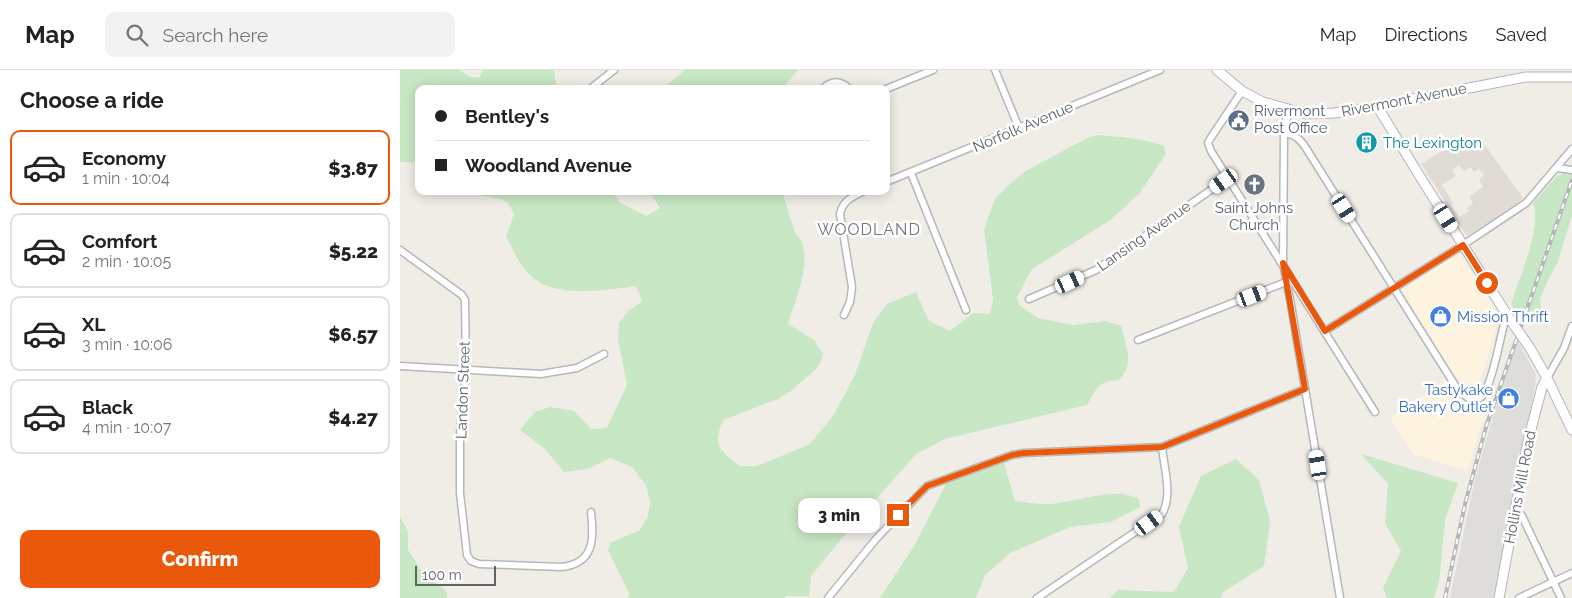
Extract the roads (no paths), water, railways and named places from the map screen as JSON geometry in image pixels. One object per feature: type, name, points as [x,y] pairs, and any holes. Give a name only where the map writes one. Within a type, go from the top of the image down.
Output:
[{"type":"street","points":[[595,85],[614,70]]},
{"type":"street","points":[[890,87],[933,70]]},
{"type":"street","points":[[995,70],[1019,128]]},
{"type":"street","name":"Norfolk Avenue","points":[[890,181],[1160,70]]},
{"type":"street","name":"Rivermont Avenue","points":[[1216,70],[1242,91],[1264,102],[1306,114],[1334,113],[1377,106],[1526,74],[1572,77]]},
{"type":"street","points":[[828,85],[841,82],[845,85]]},
{"type":"street","points":[[1242,91],[1208,143],[1211,151],[1375,412]]},
{"type":"street","points":[[1377,106],[1507,315],[1530,348],[1572,430]]},
{"type":"street","points":[[1288,110],[1284,133],[1283,263],[1340,598]]},
{"type":"street","points":[[1284,133],[1294,135],[1304,145],[1458,390],[1472,401],[1478,400],[1483,395],[1490,380],[1507,315]]},
{"type":"street","points":[[1325,331],[1463,245],[1526,203],[1572,149]]},
{"type":"street","points":[[1557,168],[1572,170]]},
{"type":"street","points":[[911,173],[966,310]]},
{"type":"street","name":"Lansing Avenue","points":[[1029,299],[1096,270],[1228,178]]},
{"type":"street","points":[[844,315],[850,302],[852,288],[840,214],[843,204],[856,195]]},
{"type":"street","name":"Landon Street","points":[[400,250],[464,298],[466,370],[460,434],[460,493],[467,554],[471,560],[479,564],[562,567],[572,564],[585,556],[592,543],[591,512]]},
{"type":"street","points":[[1138,340],[1286,282]]},
{"type":"street","points":[[1547,378],[1564,348],[1572,326]]},
{"type":"street","points":[[400,366],[541,374],[577,368],[604,354]]},
{"type":"street","name":"Hollins Mill Road","points":[[1499,598],[1528,441],[1542,387],[1547,378]]},
{"type":"street","points":[[828,598],[876,539],[921,491],[934,482],[1012,455],[1024,453],[1162,447],[1305,389]]},
{"type":"street","points":[[1037,598],[1162,514],[1168,498],[1162,447]]},
{"type":"street","points":[[1515,508],[1522,516],[1561,598]]},
{"type":"street","points":[[1519,598],[1572,573]]},
{"type":"railway","points":[[1445,598],[1465,504],[1486,427],[1572,180]]},
{"type":"place","name":"Rivermont Post Office","points":[[1238,120]]},
{"type":"place","name":"The Lexington","points":[[1367,143]]},
{"type":"place","name":"Saint Johns Church","points":[[1254,185]]},
{"type":"place","name":"Mission Thrift","points":[[1441,317]]},
{"type":"place","name":"Tastykake Bakery Outlet","points":[[1509,399]]},
{"type":"district","name":"WOODLAND","points":[[869,229]]}]
